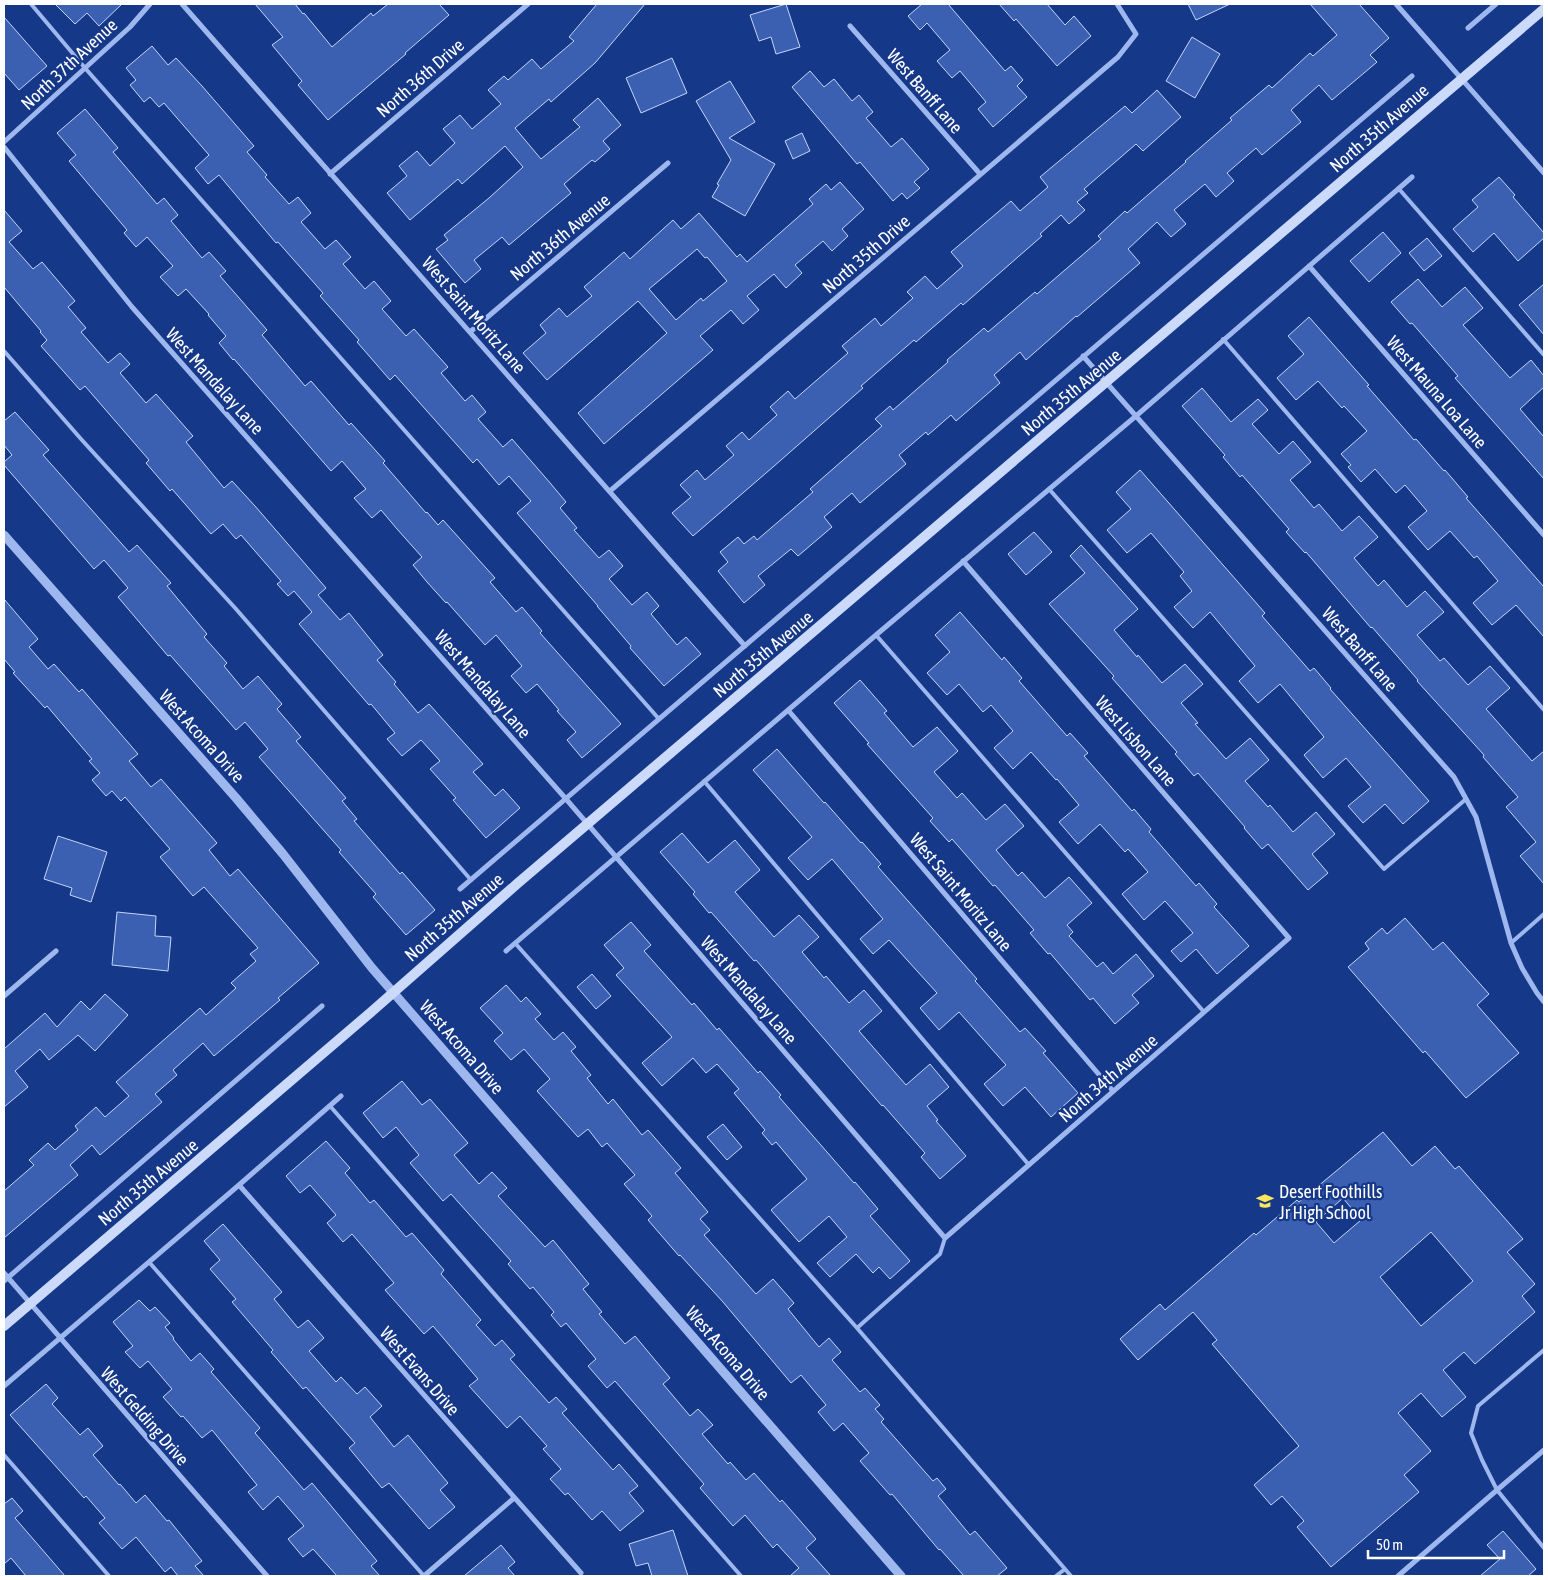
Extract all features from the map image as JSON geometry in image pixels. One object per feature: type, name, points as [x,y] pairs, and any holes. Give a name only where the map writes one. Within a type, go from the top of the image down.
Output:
[{"type":"main road","name":"North 35th Avenue","points":[[4,1326],[393,993],[518,883],[1544,9]]},
{"type":"street","name":"North 37th Avenue","points":[[4,142],[130,26],[150,4]]},
{"type":"street","name":"West Saint Moritz Lane","points":[[182,4],[745,646]]},
{"type":"street","name":"North 36th Drive","points":[[330,174],[528,4]]},
{"type":"street","name":"North 35th Drive","points":[[610,492],[1118,57],[1136,34],[1117,4]]},
{"type":"street","points":[[1396,4],[1544,172]]},
{"type":"street","points":[[1468,28],[1496,4]]},
{"type":"street","name":"West Banff Lane","points":[[850,26],[980,174]]},
{"type":"street","name":"North 35th Avenue","points":[[460,889],[1412,76]]},
{"type":"street","name":"West Mandalay Lane","points":[[4,147],[132,307],[566,799],[945,1238]]},
{"type":"street","name":"North 36th Avenue","points":[[470,332],[668,164]]},
{"type":"street","points":[[506,951],[1136,416],[1412,177]]},
{"type":"street","name":"West Mauna Loa Lane","points":[[1309,266],[1544,535]]},
{"type":"street","name":"West Banff Lane","points":[[1083,356],[1454,777],[1476,817],[1511,943],[1522,968],[1537,994],[1544,1002]]},
{"type":"street","name":"West Acoma Drive","points":[[4,535],[242,805],[393,993],[901,1576]]},
{"type":"street","name":"West Lisbon Lane","points":[[963,561],[1289,938]]},
{"type":"street","name":"West Saint Moritz Lane","points":[[788,710],[1113,1092]]},
{"type":"street","name":"North 34th Avenue","points":[[945,1238],[1289,938]]},
{"type":"street","points":[[4,996],[56,951]]},
{"type":"street","name":"North 35th Avenue","points":[[5,1277],[322,1006]]},
{"type":"street","points":[[4,1386],[240,1186],[341,1096]]},
{"type":"street","name":"West Evans Drive","points":[[240,1186],[581,1573]]},
{"type":"street","name":"West Gelding Drive","points":[[5,1277],[267,1576]]},
{"type":"street","points":[[1398,1576],[1544,1450]]},
{"type":"street","points":[[424,1576],[514,1498]]},
{"type":"lane","points":[[31,4],[85,68],[660,719]]},
{"type":"lane","points":[[1399,189],[1544,355]]},
{"type":"lane","points":[[1223,339],[1544,710]]},
{"type":"lane","points":[[4,351],[81,439],[236,609],[471,880]]},
{"type":"lane","points":[[1049,489],[1384,869],[1466,799]]},
{"type":"lane","points":[[876,635],[1204,1012]]},
{"type":"lane","points":[[704,782],[1029,1164]]},
{"type":"lane","points":[[1511,943],[1544,914]]},
{"type":"lane","points":[[515,943],[857,1328],[1071,1576]]},
{"type":"lane","points":[[330,1106],[741,1576]]},
{"type":"lane","points":[[857,1328],[940,1254],[945,1238]]},
{"type":"lane","points":[[149,1262],[424,1576]]},
{"type":"lane","points":[[1544,1350],[1478,1406],[1471,1434],[1497,1490],[1544,1548]]},
{"type":"lane","points":[[4,1455],[109,1576]]},
{"type":"lane","points":[[1056,1576],[1064,1569]]},
{"type":"building","points":[[55,4],[122,4],[99,26],[87,13],[75,24]]},
{"type":"building","points":[[255,4],[295,4],[332,47],[371,13],[373,16],[388,4],[439,4],[449,15],[328,120],[298,85],[302,81],[272,45],[283,37]]},
{"type":"building","points":[[597,4],[645,4],[595,63],[551,102],[549,99],[515,128],[541,159],[580,127],[573,120],[598,98],[621,125],[603,141],[610,149],[595,162],[592,160],[564,184],[571,193],[509,245],[502,237],[474,260],[481,269],[465,283],[436,249],[448,240],[444,235],[523,167],[505,146],[462,184],[458,179],[410,220],[387,193],[407,176],[399,166],[417,151],[430,166],[455,143],[443,129],[460,115],[472,129],[501,104],[488,90],[504,76],[508,80],[532,59],[541,69],[574,41],[569,37]]},
{"type":"building","points":[[786,4],[800,47],[776,54],[771,37],[759,41],[750,15]]},
{"type":"building","points":[[922,4],[948,4],[1005,71],[1011,66],[1023,80],[1017,86],[1027,97],[993,127],[978,109],[986,102],[960,71],[952,78],[937,61],[950,50],[927,23],[920,30],[908,16]]},
{"type":"building","points":[[999,4],[1047,4],[1065,25],[1074,16],[1091,36],[1057,66],[1016,19],[1014,21]]},
{"type":"building","points":[[1188,4],[1230,4],[1196,20]]},
{"type":"building","points":[[1310,4],[1359,4],[1389,38],[1370,55],[1377,62],[1332,100],[1319,85],[1291,110],[1301,122],[1262,155],[1256,148],[1227,173],[1234,181],[1216,197],[1205,184],[1174,210],[1186,224],[1171,237],[1157,222],[1128,249],[1140,263],[1026,360],[1020,352],[994,375],[1000,383],[956,421],[951,415],[928,435],[926,432],[899,455],[906,464],[860,503],[852,493],[824,517],[832,527],[798,556],[791,549],[758,576],[765,585],[744,603],[718,571],[728,562],[720,552],[738,537],[744,544],[754,536],[757,540],[813,492],[810,489],[882,426],[875,419],[890,406],[893,410],[984,328],[988,332],[1035,292],[1037,294],[1101,239],[1098,236],[1125,211],[1127,213],[1186,162],[1232,120],[1230,118],[1269,85],[1272,88],[1310,53],[1313,56],[1337,35]]},
{"type":"building","points":[[4,17],[47,66],[19,90],[4,73]]},
{"type":"building","points":[[1192,37],[1220,54],[1195,98],[1166,81]]},
{"type":"building","points":[[152,46],[168,65],[176,58],[202,86],[254,146],[247,152],[267,175],[265,177],[289,204],[298,197],[311,213],[301,222],[325,249],[336,240],[351,257],[343,264],[365,289],[374,281],[391,301],[382,309],[406,336],[414,329],[448,367],[441,373],[465,401],[472,395],[486,412],[478,419],[503,447],[512,439],[566,502],[560,508],[577,528],[574,530],[599,558],[609,550],[623,566],[609,579],[632,605],[647,592],[659,606],[651,614],[677,645],[686,637],[701,654],[664,686],[630,648],[631,646],[598,606],[517,513],[531,501],[509,476],[499,485],[477,459],[473,463],[395,375],[390,380],[357,342],[359,340],[320,296],[323,293],[278,242],[276,243],[219,175],[208,184],[195,168],[209,155],[164,103],[159,107],[150,97],[144,102],[130,85],[136,80],[126,68]]},
{"type":"building","points":[[672,58],[687,93],[641,113],[626,78]]},
{"type":"building","points":[[810,71],[824,87],[834,79],[852,101],[859,95],[873,112],[866,118],[891,147],[902,138],[929,169],[914,182],[920,188],[907,199],[902,193],[893,201],[860,162],[857,164],[792,87]]},
{"type":"building","points":[[730,81],[755,122],[729,138],[775,164],[745,216],[712,197],[731,160],[696,101]]},
{"type":"building","points":[[1157,90],[1181,117],[1143,151],[1136,144],[1084,189],[1088,193],[1077,202],[1085,210],[1069,224],[1061,215],[1040,234],[1042,236],[963,305],[961,303],[916,342],[914,340],[861,386],[863,388],[693,536],[672,513],[691,497],[680,485],[697,470],[705,480],[734,455],[726,446],[742,432],[749,440],[777,415],[770,407],[788,391],[795,399],[848,353],[842,346],[875,318],[881,326],[913,298],[907,292],[925,276],[937,289],[963,266],[951,252],[1011,201],[1020,211],[1048,187],[1040,177],[1125,106],[1132,113]]},
{"type":"building","points":[[85,109],[118,148],[113,152],[157,204],[164,198],[178,215],[171,221],[202,258],[209,252],[226,271],[220,276],[267,330],[262,335],[305,386],[311,381],[349,425],[351,423],[385,461],[383,463],[426,513],[438,525],[443,520],[495,578],[490,582],[516,612],[522,607],[542,631],[540,633],[621,724],[582,758],[567,740],[576,732],[557,711],[559,710],[537,684],[526,693],[511,676],[522,666],[496,635],[485,645],[446,603],[413,565],[422,557],[381,510],[372,518],[354,498],[366,489],[342,461],[331,471],[219,343],[226,336],[209,314],[186,289],[178,296],[160,277],[173,266],[147,237],[136,247],[124,233],[127,230],[69,161],[76,155],[57,133]]},
{"type":"building","points":[[802,133],[810,151],[793,159],[785,141]]},
{"type":"building","points":[[1499,177],[1515,195],[1513,197],[1544,233],[1544,238],[1518,261],[1494,233],[1473,252],[1453,229],[1478,207],[1472,200]]},
{"type":"building","points":[[840,182],[864,209],[842,229],[848,236],[832,251],[823,241],[795,265],[802,273],[786,288],[774,274],[747,296],[759,310],[743,324],[731,310],[700,336],[713,350],[604,444],[578,413],[667,333],[638,301],[547,380],[523,353],[546,333],[540,325],[559,308],[567,317],[592,296],[584,287],[624,252],[630,259],[673,220],[681,229],[699,213],[737,257],[740,254],[747,262],[813,204],[809,199],[826,184],[831,190]],"holes":[[[697,249],[705,258],[707,257],[727,281],[703,301],[701,298],[676,320],[649,289]]]},
{"type":"building","points":[[4,210],[22,231],[9,242],[33,269],[42,262],[75,301],[68,307],[86,328],[81,332],[108,363],[120,353],[130,364],[120,373],[146,403],[156,394],[193,436],[186,442],[224,488],[232,481],[326,588],[318,595],[340,620],[349,613],[383,655],[377,660],[396,682],[394,684],[418,713],[429,704],[483,764],[473,772],[495,796],[503,789],[520,808],[486,838],[453,800],[456,798],[430,769],[440,761],[421,740],[402,756],[387,739],[395,733],[299,624],[312,612],[294,591],[288,596],[277,584],[281,581],[241,535],[236,539],[223,524],[211,534],[172,489],[170,491],[146,463],[149,460],[85,386],[80,390],[41,346],[47,340],[4,287]]},
{"type":"building","points":[[1383,232],[1401,253],[1369,282],[1350,261]]},
{"type":"building","points":[[1427,238],[1442,256],[1424,271],[1409,253]]},
{"type":"building","points":[[1418,279],[1442,307],[1465,287],[1483,308],[1463,325],[1510,378],[1531,360],[1544,376],[1544,387],[1520,409],[1544,437],[1544,479],[1455,378],[1458,376],[1391,302]]},
{"type":"building","points":[[1544,284],[1544,335],[1519,305]]},
{"type":"building","points":[[1309,317],[1414,440],[1416,439],[1445,470],[1468,497],[1466,498],[1544,587],[1544,637],[1516,605],[1492,625],[1473,603],[1498,581],[1477,556],[1474,558],[1450,531],[1428,550],[1408,527],[1427,511],[1405,485],[1396,493],[1375,469],[1361,482],[1348,467],[1351,465],[1341,454],[1367,431],[1344,406],[1342,408],[1318,381],[1296,400],[1277,378],[1304,354],[1288,336]]},
{"type":"building","points":[[1202,388],[1231,422],[1258,399],[1268,410],[1252,424],[1279,454],[1293,441],[1311,462],[1290,480],[1314,508],[1319,504],[1342,531],[1359,516],[1378,537],[1354,558],[1378,586],[1384,580],[1407,607],[1425,591],[1444,612],[1417,635],[1440,661],[1444,658],[1468,685],[1490,666],[1510,688],[1486,709],[1532,761],[1544,751],[1544,884],[1520,856],[1536,842],[1506,807],[1518,797],[1483,757],[1484,755],[1417,681],[1372,627],[1286,532],[1289,529],[1242,475],[1240,477],[1223,457],[1225,455],[1182,406]]},
{"type":"building","points":[[15,412],[49,450],[43,455],[129,552],[137,545],[171,583],[167,586],[207,634],[204,637],[227,663],[224,666],[243,689],[258,676],[282,704],[277,709],[301,737],[296,741],[346,798],[342,801],[357,819],[354,821],[400,874],[402,872],[435,910],[406,935],[373,897],[376,894],[339,852],[341,850],[259,757],[268,749],[245,722],[236,730],[170,655],[168,656],[118,597],[128,588],[104,560],[94,569],[4,465],[4,462],[12,455],[4,445],[4,421]]},
{"type":"building","points":[[1140,470],[1265,613],[1262,616],[1310,671],[1314,668],[1330,689],[1429,801],[1403,824],[1385,804],[1363,823],[1348,806],[1371,787],[1346,758],[1323,778],[1304,755],[1324,737],[1280,684],[1258,703],[1239,681],[1255,666],[1210,612],[1193,628],[1174,607],[1192,591],[1180,576],[1184,572],[1151,533],[1127,553],[1107,530],[1131,509],[1116,492]]},
{"type":"building","points":[[1034,532],[1052,552],[1026,575],[1008,554]]},
{"type":"building","points":[[1081,545],[1138,609],[1114,630],[1137,657],[1138,655],[1162,683],[1185,664],[1203,684],[1181,703],[1198,723],[1195,724],[1226,759],[1250,738],[1269,760],[1245,781],[1268,807],[1270,805],[1293,832],[1316,812],[1335,834],[1312,854],[1328,873],[1308,890],[1268,844],[1262,849],[1198,773],[1194,776],[1175,754],[1177,752],[1112,678],[1114,676],[1049,604],[1085,573],[1070,556]]},
{"type":"building","points":[[4,599],[38,639],[29,647],[48,669],[54,664],[79,692],[82,689],[138,754],[129,761],[151,787],[161,779],[217,843],[209,850],[230,876],[238,869],[319,963],[278,998],[280,1000],[214,1056],[203,1043],[173,1070],[177,1075],[155,1094],[162,1102],[100,1155],[92,1145],[70,1165],[78,1175],[4,1238],[4,1191],[34,1165],[29,1160],[48,1143],[55,1150],[78,1130],[75,1126],[96,1107],[105,1117],[129,1096],[116,1082],[200,1008],[206,1015],[236,988],[231,983],[256,961],[250,954],[258,948],[204,887],[193,896],[160,857],[170,849],[125,797],[121,801],[112,791],[106,796],[92,780],[100,773],[89,761],[92,759],[47,706],[45,708],[13,673],[15,672],[4,659]]},
{"type":"building","points":[[960,612],[1002,660],[1004,657],[1022,678],[1019,681],[1067,736],[1070,733],[1088,753],[1084,756],[1132,811],[1134,809],[1151,829],[1149,832],[1196,886],[1199,883],[1217,904],[1214,907],[1249,946],[1217,974],[1196,949],[1181,962],[1171,951],[1193,933],[1165,901],[1144,920],[1122,894],[1148,872],[1128,849],[1125,852],[1100,824],[1078,844],[1059,822],[1079,805],[1057,779],[1031,752],[1013,769],[994,748],[1013,731],[991,705],[983,712],[959,684],[947,695],[927,673],[950,652],[935,635]]},
{"type":"building","points":[[860,680],[887,711],[884,713],[913,747],[937,727],[958,751],[934,772],[957,798],[962,793],[986,820],[1005,804],[1024,826],[996,850],[1018,876],[1022,872],[1045,898],[1069,877],[1092,903],[1067,925],[1073,932],[1069,936],[1097,967],[1103,962],[1113,974],[1136,954],[1154,976],[1132,995],[1139,1003],[1115,1024],[1093,998],[1090,1000],[1050,953],[1048,954],[1030,933],[1034,930],[995,885],[993,886],[952,839],[949,842],[930,821],[933,818],[867,744],[869,743],[834,703]]},
{"type":"building","points":[[777,749],[881,864],[878,867],[977,979],[975,981],[1020,1032],[1025,1028],[1046,1051],[1043,1053],[1078,1093],[1051,1117],[1025,1087],[1003,1106],[984,1084],[1006,1065],[959,1012],[939,1030],[920,1008],[937,993],[889,940],[873,954],[860,939],[883,919],[832,859],[808,880],[788,858],[812,837],[753,770]]},
{"type":"building","points":[[682,833],[708,863],[735,840],[760,870],[735,892],[774,937],[799,915],[819,937],[802,952],[849,1003],[864,990],[882,1011],[859,1031],[906,1085],[930,1064],[949,1087],[927,1106],[938,1120],[936,1121],[966,1156],[940,1179],[921,1157],[925,1153],[756,960],[754,961],[711,912],[709,913],[693,894],[695,892],[660,852]]},
{"type":"building","points":[[58,836],[107,852],[91,902],[70,895],[72,888],[44,879]]},
{"type":"building","points":[[117,912],[156,916],[155,936],[171,937],[168,971],[112,965]]},
{"type":"building","points":[[1405,918],[1433,950],[1443,942],[1489,994],[1477,1005],[1519,1053],[1466,1098],[1425,1051],[1423,1053],[1348,967],[1369,949],[1365,943],[1382,928],[1387,934]]},
{"type":"building","points":[[631,922],[651,945],[644,951],[692,1005],[694,1003],[717,1030],[719,1028],[758,1073],[760,1071],[781,1095],[779,1097],[878,1209],[870,1216],[910,1261],[890,1279],[879,1267],[873,1273],[856,1254],[830,1277],[817,1263],[847,1237],[829,1216],[799,1242],[771,1210],[807,1179],[776,1142],[772,1145],[762,1133],[765,1130],[734,1093],[739,1089],[717,1064],[706,1073],[693,1058],[662,1086],[642,1063],[672,1037],[616,975],[624,968],[604,945]]},
{"type":"building","points":[[592,974],[611,996],[596,1009],[577,987]]},
{"type":"building","points":[[506,985],[521,1002],[526,997],[541,1014],[535,1019],[554,1040],[563,1032],[576,1047],[571,1051],[591,1075],[587,1078],[608,1104],[613,1099],[642,1135],[648,1130],[681,1168],[675,1173],[708,1212],[700,1219],[710,1230],[704,1235],[756,1294],[773,1279],[794,1303],[788,1309],[819,1347],[829,1338],[841,1352],[832,1360],[860,1392],[865,1388],[880,1405],[875,1409],[884,1419],[881,1422],[933,1481],[937,1478],[946,1489],[938,1496],[970,1535],[975,1531],[1007,1568],[997,1576],[964,1576],[939,1550],[892,1494],[890,1495],[860,1461],[869,1453],[843,1423],[834,1431],[818,1412],[826,1405],[801,1375],[791,1383],[723,1302],[648,1220],[652,1216],[624,1184],[635,1175],[607,1143],[602,1147],[588,1129],[578,1137],[537,1091],[550,1079],[524,1049],[511,1060],[494,1041],[503,1033],[480,1008]]},
{"type":"building","points":[[105,994],[128,1015],[95,1051],[78,1035],[49,1060],[40,1049],[15,1071],[28,1087],[4,1107],[4,1049],[45,1013],[57,1027],[81,1001],[90,1010]]},
{"type":"building","points":[[402,1081],[422,1105],[430,1099],[468,1143],[454,1155],[479,1184],[492,1172],[507,1188],[498,1196],[545,1247],[553,1240],[589,1284],[583,1289],[602,1312],[599,1314],[625,1344],[635,1336],[670,1378],[663,1384],[690,1416],[698,1409],[713,1425],[702,1434],[728,1464],[730,1462],[746,1480],[754,1473],[780,1502],[782,1500],[816,1539],[806,1548],[831,1576],[790,1576],[799,1568],[777,1544],[773,1548],[745,1515],[733,1526],[700,1488],[704,1484],[615,1381],[607,1388],[588,1366],[596,1359],[566,1323],[561,1327],[551,1315],[554,1312],[533,1287],[530,1289],[508,1264],[511,1261],[451,1194],[443,1201],[410,1163],[419,1155],[396,1127],[383,1138],[363,1113]]},
{"type":"building","points":[[723,1124],[742,1147],[727,1160],[707,1137]]},
{"type":"building","points":[[1383,1132],[1412,1166],[1435,1146],[1455,1169],[1459,1166],[1523,1239],[1507,1252],[1535,1284],[1522,1296],[1535,1312],[1475,1364],[1464,1352],[1443,1370],[1466,1397],[1442,1417],[1421,1393],[1398,1413],[1431,1451],[1404,1475],[1419,1492],[1331,1567],[1297,1527],[1304,1521],[1282,1496],[1271,1505],[1254,1485],[1299,1446],[1212,1344],[1217,1340],[1193,1312],[1138,1360],[1120,1339],[1160,1304],[1165,1310],[1254,1233],[1256,1235],[1297,1200],[1299,1202]],"holes":[[[1343,1198],[1361,1220],[1334,1243],[1316,1222]],[[1431,1232],[1473,1281],[1421,1326],[1380,1277]]]},
{"type":"building","points":[[326,1141],[350,1168],[345,1173],[370,1203],[374,1200],[406,1237],[412,1233],[444,1270],[441,1274],[481,1320],[476,1325],[495,1346],[502,1340],[515,1355],[510,1359],[549,1403],[556,1397],[567,1409],[562,1413],[613,1470],[619,1464],[638,1486],[629,1493],[644,1511],[620,1531],[602,1511],[592,1520],[568,1493],[565,1495],[550,1479],[561,1469],[543,1449],[547,1446],[520,1416],[507,1428],[469,1386],[478,1379],[433,1326],[424,1334],[385,1290],[394,1283],[352,1234],[343,1242],[327,1223],[336,1215],[310,1185],[300,1193],[286,1176]]},
{"type":"building","points":[[223,1224],[282,1292],[274,1299],[298,1328],[308,1320],[324,1338],[309,1351],[336,1382],[341,1377],[357,1394],[365,1387],[382,1406],[370,1417],[394,1447],[408,1435],[448,1483],[440,1490],[455,1507],[429,1529],[389,1483],[382,1488],[349,1448],[355,1443],[306,1387],[303,1389],[232,1302],[236,1299],[210,1269],[220,1260],[204,1241]]},
{"type":"building","points":[[139,1300],[150,1311],[155,1307],[170,1323],[165,1327],[191,1361],[200,1353],[214,1369],[211,1372],[260,1428],[255,1433],[304,1490],[312,1483],[377,1561],[371,1566],[380,1576],[337,1576],[313,1549],[303,1557],[288,1539],[304,1526],[278,1496],[263,1510],[248,1492],[257,1485],[212,1430],[202,1438],[163,1397],[172,1389],[148,1361],[140,1368],[125,1352],[133,1346],[113,1322]]},
{"type":"building","points":[[46,1384],[58,1398],[52,1404],[80,1435],[88,1428],[103,1446],[93,1455],[136,1503],[145,1495],[167,1521],[169,1520],[202,1561],[195,1566],[204,1576],[178,1576],[171,1567],[165,1572],[136,1537],[122,1549],[99,1523],[105,1518],[86,1496],[84,1498],[10,1415]]},
{"type":"building","points":[[12,1498],[23,1511],[15,1518],[65,1576],[26,1576],[11,1558],[4,1564],[4,1504]]},
{"type":"building","points":[[673,1530],[688,1576],[652,1576],[648,1563],[636,1566],[629,1544]]},
{"type":"building","points":[[1503,1531],[1536,1569],[1528,1576],[1480,1576],[1500,1559],[1487,1545]]},
{"type":"building","points":[[501,1545],[515,1562],[508,1568],[515,1576],[464,1576]]},
{"type":"place","name":"Desert Foothills Jr High School","points":[[1265,1201]]}]
